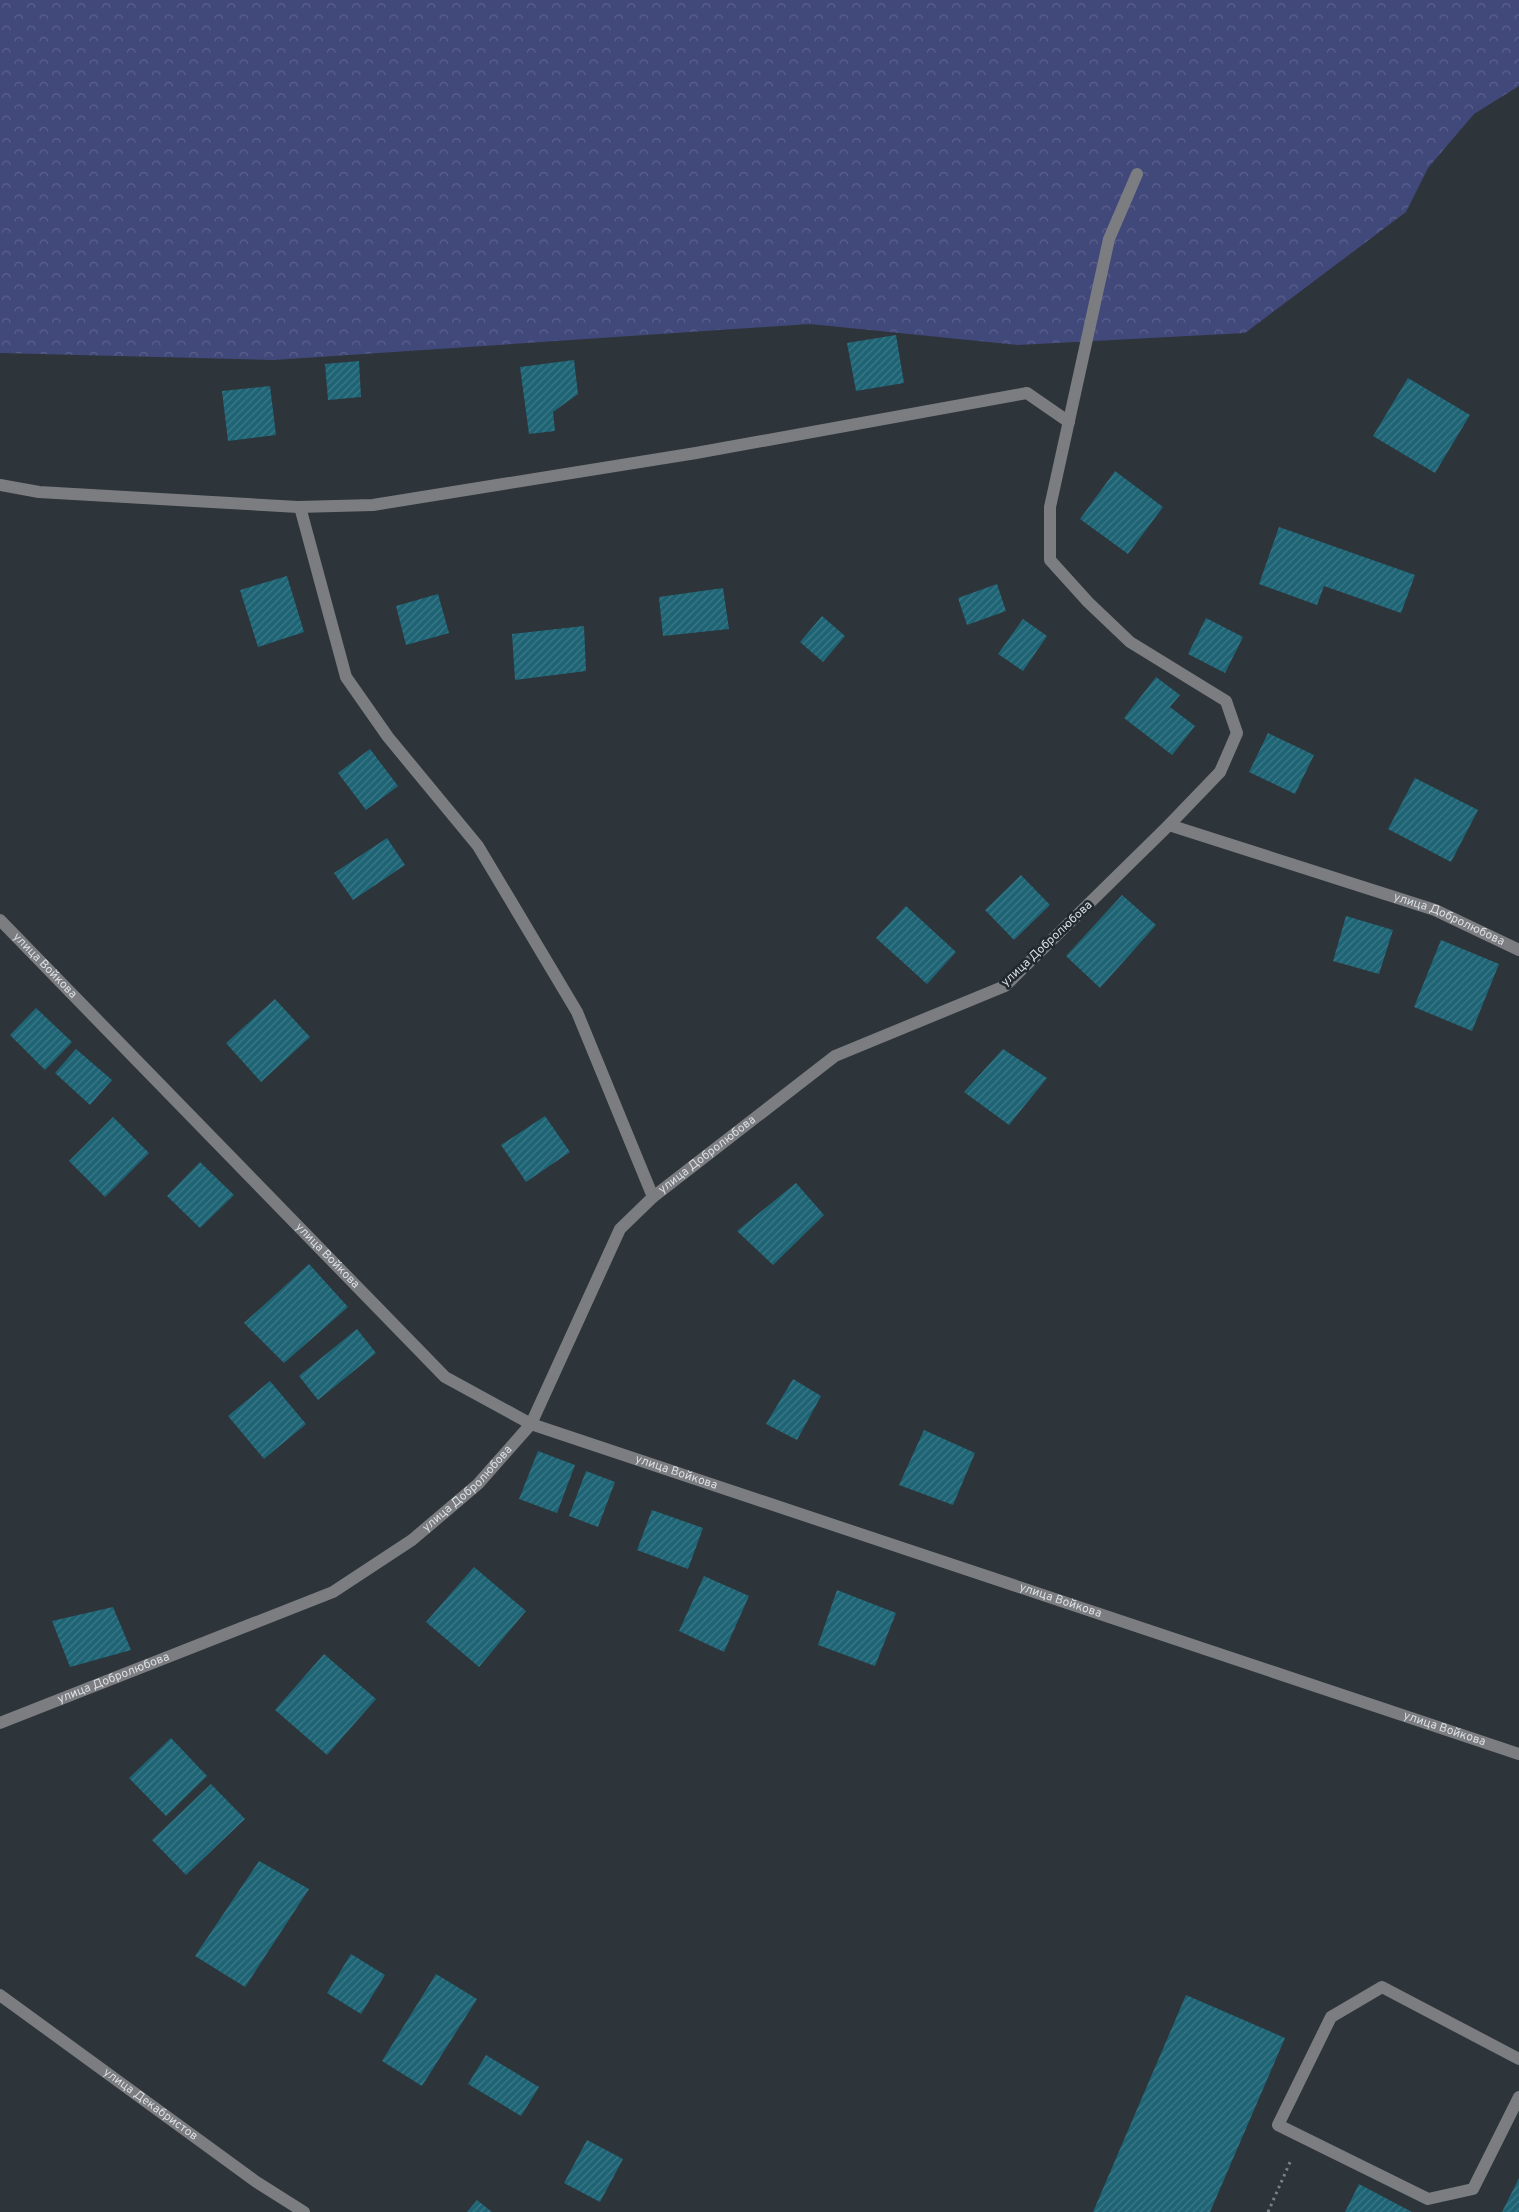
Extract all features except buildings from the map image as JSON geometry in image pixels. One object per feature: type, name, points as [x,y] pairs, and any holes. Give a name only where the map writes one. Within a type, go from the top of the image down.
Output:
[{"type":"street","points":[[1137,174],[1109,239],[1050,507],[1050,560],[1088,602],[1130,642],[1226,701],[1237,733],[1220,772],[1169,826]]},
{"type":"street","points":[[0,485],[39,492],[300,506],[373,505],[696,453],[1026,393],[1069,422]]},
{"type":"street","points":[[300,506],[346,677],[388,737],[478,846],[522,920],[576,1012],[653,1197]]},
{"type":"street","name":"улица Добролюбова","points":[[0,1723],[333,1592],[412,1540],[478,1484],[531,1424],[620,1229],[653,1197],[835,1056],[1005,986],[1169,826],[1435,910],[1519,950]]},
{"type":"street","name":"улица Войкова","points":[[0,920],[445,1376],[531,1424],[1519,1754]]},
{"type":"street","points":[[1519,2059],[1382,1987],[1331,2017],[1278,2125],[1428,2199],[1473,2189],[1519,2097]]},
{"type":"street","name":"улица Декабристов","points":[[0,1995],[255,2181],[304,2212]]},
{"type":"path","points":[[1268,2212],[1302,2136]]},
{"type":"green space","points":[[0,0],[1519,0],[1519,86],[1474,114],[1428,168],[1406,212],[1245,333],[1018,345],[810,324],[274,360],[0,353]]}]
